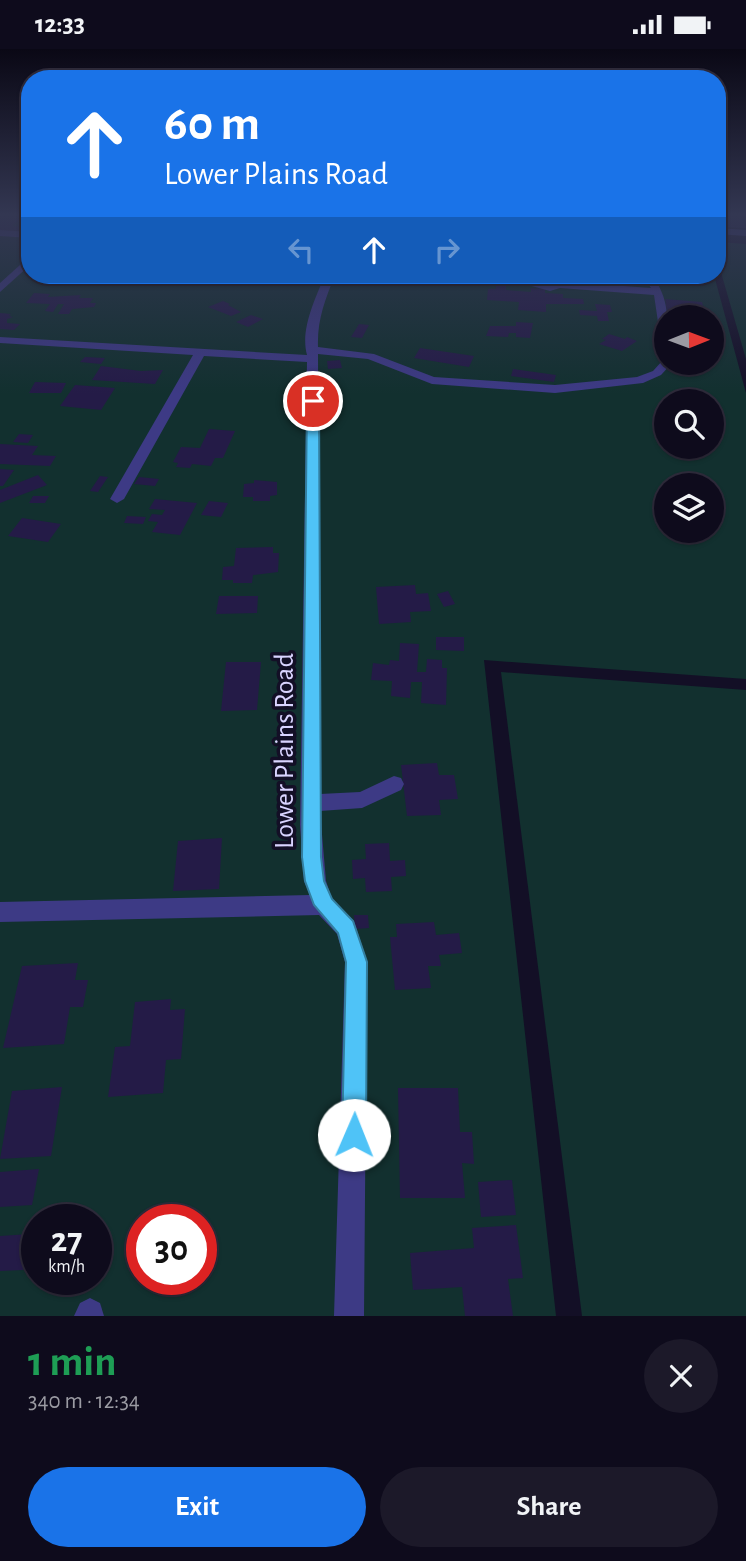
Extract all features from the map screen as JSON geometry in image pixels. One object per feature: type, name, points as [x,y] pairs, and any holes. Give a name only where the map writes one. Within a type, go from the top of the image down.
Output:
[{"type":"street","points":[[0,289],[14,275]]},
{"type":"street","name":"Lower Plains Road","points":[[324,905],[315,881],[310,803],[313,318],[326,284]]},
{"type":"street","points":[[597,284],[659,292]]},
{"type":"street","points":[[654,284],[659,292],[661,305]]},
{"type":"street","points":[[0,341],[200,353],[370,356],[432,380],[555,389],[639,380],[654,374]]},
{"type":"street","points":[[117,499],[200,353]]},
{"type":"street","points":[[310,803],[362,800],[394,784]]},
{"type":"street","points":[[0,912],[324,905],[346,928],[356,962],[349,1316]]},
{"type":"green space","points":[[0,275],[21,275],[21,284],[716,284],[722,305],[654,305],[654,375],[724,375],[724,312],[746,393],[746,679],[484,660],[556,1316],[0,1316]]},
{"type":"green space","points":[[726,275],[746,275],[746,359],[724,284]]},
{"type":"green space","points":[[501,672],[746,690],[746,1316],[582,1316]]},
{"type":"building","points":[[598,284],[628,284],[631,289],[598,287]]},
{"type":"building","points":[[496,285],[506,286],[506,290],[531,292],[531,288],[545,289],[545,293],[563,294],[563,298],[583,299],[584,304],[546,304],[546,312],[518,310],[519,302],[487,300],[488,289],[496,289]]},
{"type":"building","points":[[34,293],[50,294],[48,297],[81,295],[79,298],[93,298],[90,303],[96,303],[94,307],[72,309],[69,314],[58,314],[64,304],[58,304],[53,312],[45,311],[50,304],[26,303]]},
{"type":"building","points":[[665,299],[702,302],[703,305],[666,305]]},
{"type":"building","points":[[223,301],[241,312],[231,316],[208,307]]},
{"type":"building","points":[[595,304],[610,305],[612,312],[607,312],[609,321],[598,321],[597,316],[580,315],[579,310],[597,311]]},
{"type":"building","points":[[0,313],[11,314],[9,316],[13,317],[7,319],[7,323],[20,324],[14,330],[0,329]]},
{"type":"building","points":[[251,315],[263,319],[248,327],[236,322]]},
{"type":"building","points":[[516,322],[533,323],[530,338],[516,337],[516,333],[509,333],[508,337],[486,336],[490,326],[516,326]]},
{"type":"building","points":[[359,324],[369,325],[362,338],[351,337]]},
{"type":"building","points":[[609,334],[637,341],[622,351],[599,344],[606,340],[602,339]]},
{"type":"building","points":[[420,348],[474,356],[469,367],[414,358]]},
{"type":"building","points":[[85,357],[105,358],[101,364],[80,362]]},
{"type":"building","points":[[340,360],[342,368],[328,369],[327,361]]},
{"type":"building","points":[[101,366],[141,371],[163,370],[155,384],[92,380]]},
{"type":"building","points":[[513,369],[556,375],[554,382],[511,376]]},
{"type":"building","points":[[35,382],[66,383],[61,393],[29,393]]},
{"type":"building","points":[[75,385],[115,388],[101,410],[60,406]]},
{"type":"building","points":[[209,429],[235,431],[223,458],[215,458],[211,466],[192,464],[190,468],[176,467],[178,463],[173,462],[181,447],[200,448]]},
{"type":"building","points":[[19,434],[33,435],[28,443],[13,442]]},
{"type":"building","points":[[0,444],[38,446],[32,455],[56,456],[50,466],[0,464]]},
{"type":"building","points":[[0,469],[14,470],[3,486],[0,486]]},
{"type":"building","points":[[38,475],[47,485],[0,503],[0,490]]},
{"type":"building","points":[[100,476],[108,477],[98,492],[90,491]]},
{"type":"building","points":[[139,477],[159,479],[155,486],[134,484]]},
{"type":"building","points":[[254,480],[277,482],[277,495],[270,496],[270,501],[253,501],[253,497],[243,497],[244,484],[254,483]]},
{"type":"building","points":[[33,496],[49,496],[45,503],[29,503]]},
{"type":"building","points":[[155,499],[197,503],[180,535],[152,532],[158,522],[148,521],[152,514],[162,515],[165,510],[149,509]]},
{"type":"building","points":[[209,501],[228,503],[221,517],[201,515]]},
{"type":"building","points":[[127,516],[146,517],[143,524],[124,523]]},
{"type":"building","points":[[22,518],[61,524],[48,542],[8,536]]},
{"type":"building","points":[[273,547],[273,553],[279,553],[278,572],[253,575],[252,583],[222,580],[223,567],[234,566],[236,548]]},
{"type":"building","points":[[415,585],[416,594],[428,593],[431,611],[410,612],[411,622],[379,624],[376,587]]},
{"type":"building","points":[[448,591],[455,604],[444,607],[437,594]]},
{"type":"building","points":[[219,596],[258,596],[257,613],[216,614]]},
{"type":"building","points":[[436,637],[464,637],[464,651],[436,650]]},
{"type":"building","points":[[400,643],[419,644],[417,672],[426,672],[427,659],[442,660],[442,668],[447,668],[446,705],[421,703],[422,682],[411,682],[410,698],[391,696],[392,681],[371,680],[373,663],[389,665],[390,660],[399,661]]},
{"type":"building","points":[[226,662],[261,662],[257,710],[221,711]]},
{"type":"building","points":[[437,763],[439,775],[454,775],[458,799],[439,800],[441,815],[407,816],[401,765]]},
{"type":"building","points":[[222,838],[219,889],[173,891],[178,841]]},
{"type":"building","points":[[389,843],[390,861],[405,860],[406,876],[391,877],[392,891],[366,892],[365,878],[353,879],[352,860],[366,859],[365,844]]},
{"type":"building","points":[[354,915],[368,915],[369,928],[355,929]]},
{"type":"building","points":[[434,922],[436,935],[459,933],[462,953],[439,955],[441,966],[428,966],[431,988],[395,990],[390,937],[397,937],[396,924]]},
{"type":"building","points":[[78,963],[75,980],[88,980],[83,1007],[70,1007],[64,1044],[3,1048],[22,966]]},
{"type":"building","points":[[171,999],[170,1010],[185,1009],[181,1059],[166,1060],[163,1093],[108,1097],[115,1047],[130,1046],[135,1002]]},
{"type":"building","points":[[62,1087],[51,1156],[0,1159],[12,1091]]},
{"type":"building","points":[[398,1088],[458,1088],[460,1132],[472,1132],[474,1164],[462,1163],[465,1198],[400,1198]]},
{"type":"building","points":[[39,1169],[32,1204],[0,1207],[0,1172]]},
{"type":"building","points":[[512,1180],[516,1215],[481,1217],[478,1182]]},
{"type":"building","points":[[516,1225],[523,1278],[508,1279],[513,1316],[465,1316],[462,1287],[413,1290],[410,1253],[474,1248],[472,1228]]},
{"type":"building","points":[[21,1235],[21,1270],[0,1271],[0,1236]]},
{"type":"route","points":[[313,401],[310,825],[315,881],[324,905],[346,928],[356,962],[354,1135]]}]
